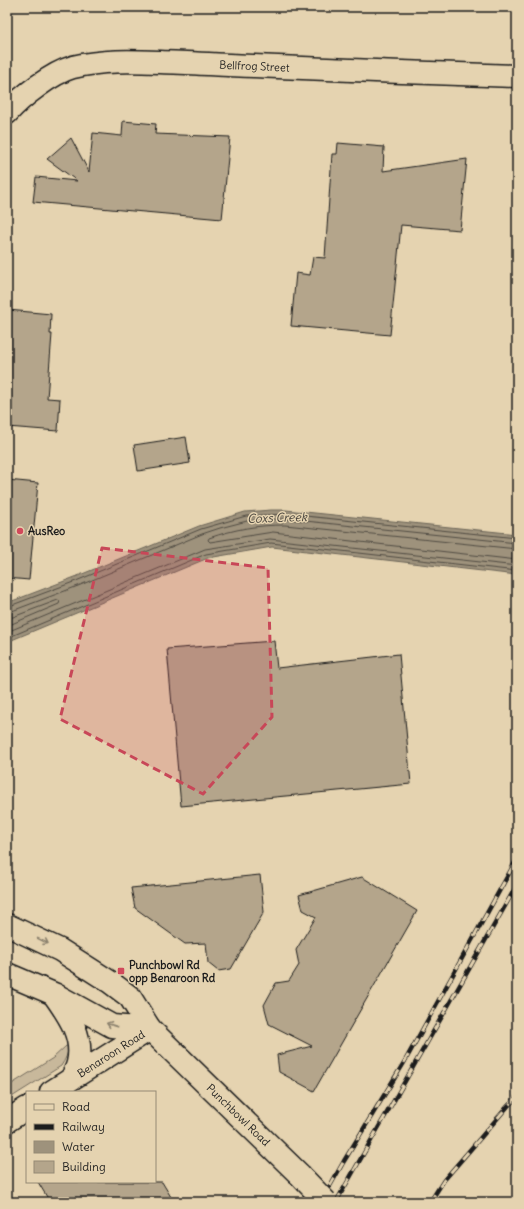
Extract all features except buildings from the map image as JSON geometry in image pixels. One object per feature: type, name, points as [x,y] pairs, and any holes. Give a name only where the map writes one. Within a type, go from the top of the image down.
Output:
[{"type":"main road","name":"Bellfrog Street","points":[[7,113],[26,95],[46,80],[72,68],[98,62],[164,62],[333,70],[517,76]]},
{"type":"main road","name":"Punchbowl Road","points":[[7,925],[60,950],[110,982],[130,997],[150,1029],[300,1174],[326,1202]]},
{"type":"main road","points":[[7,974],[54,994],[112,1026],[150,1029]]},
{"type":"main road","points":[[54,994],[74,1025],[78,1038],[78,1063],[72,1078]]},
{"type":"main road","name":"Benaroon Road","points":[[52,1091],[150,1029]]},
{"type":"main road","points":[[7,1121],[26,1109]]},
{"type":"highlighted area","points":[[102,548],[268,568],[272,717],[203,794],[60,719]]},
{"type":"shaded area","points":[[66,1046],[69,1046],[68,1052],[61,1066],[7,1100],[7,1087],[53,1058]]},
{"type":"water","name":"Coxs Creek","points":[[286,510],[517,534],[517,575],[272,547],[208,558],[7,642],[7,603],[199,526],[245,512]]},
{"type":"railway","points":[[321,1202],[344,1161],[405,1061],[517,859]]},
{"type":"railway","points":[[336,1202],[517,885]]},
{"type":"railway","points":[[430,1202],[444,1180],[517,1097]]},
{"type":"place","name":"AusReo","points":[[20,531]]},
{"type":"place","name":"Punchbowl Rd opp Benaroon Rd","points":[[121,971]]}]
